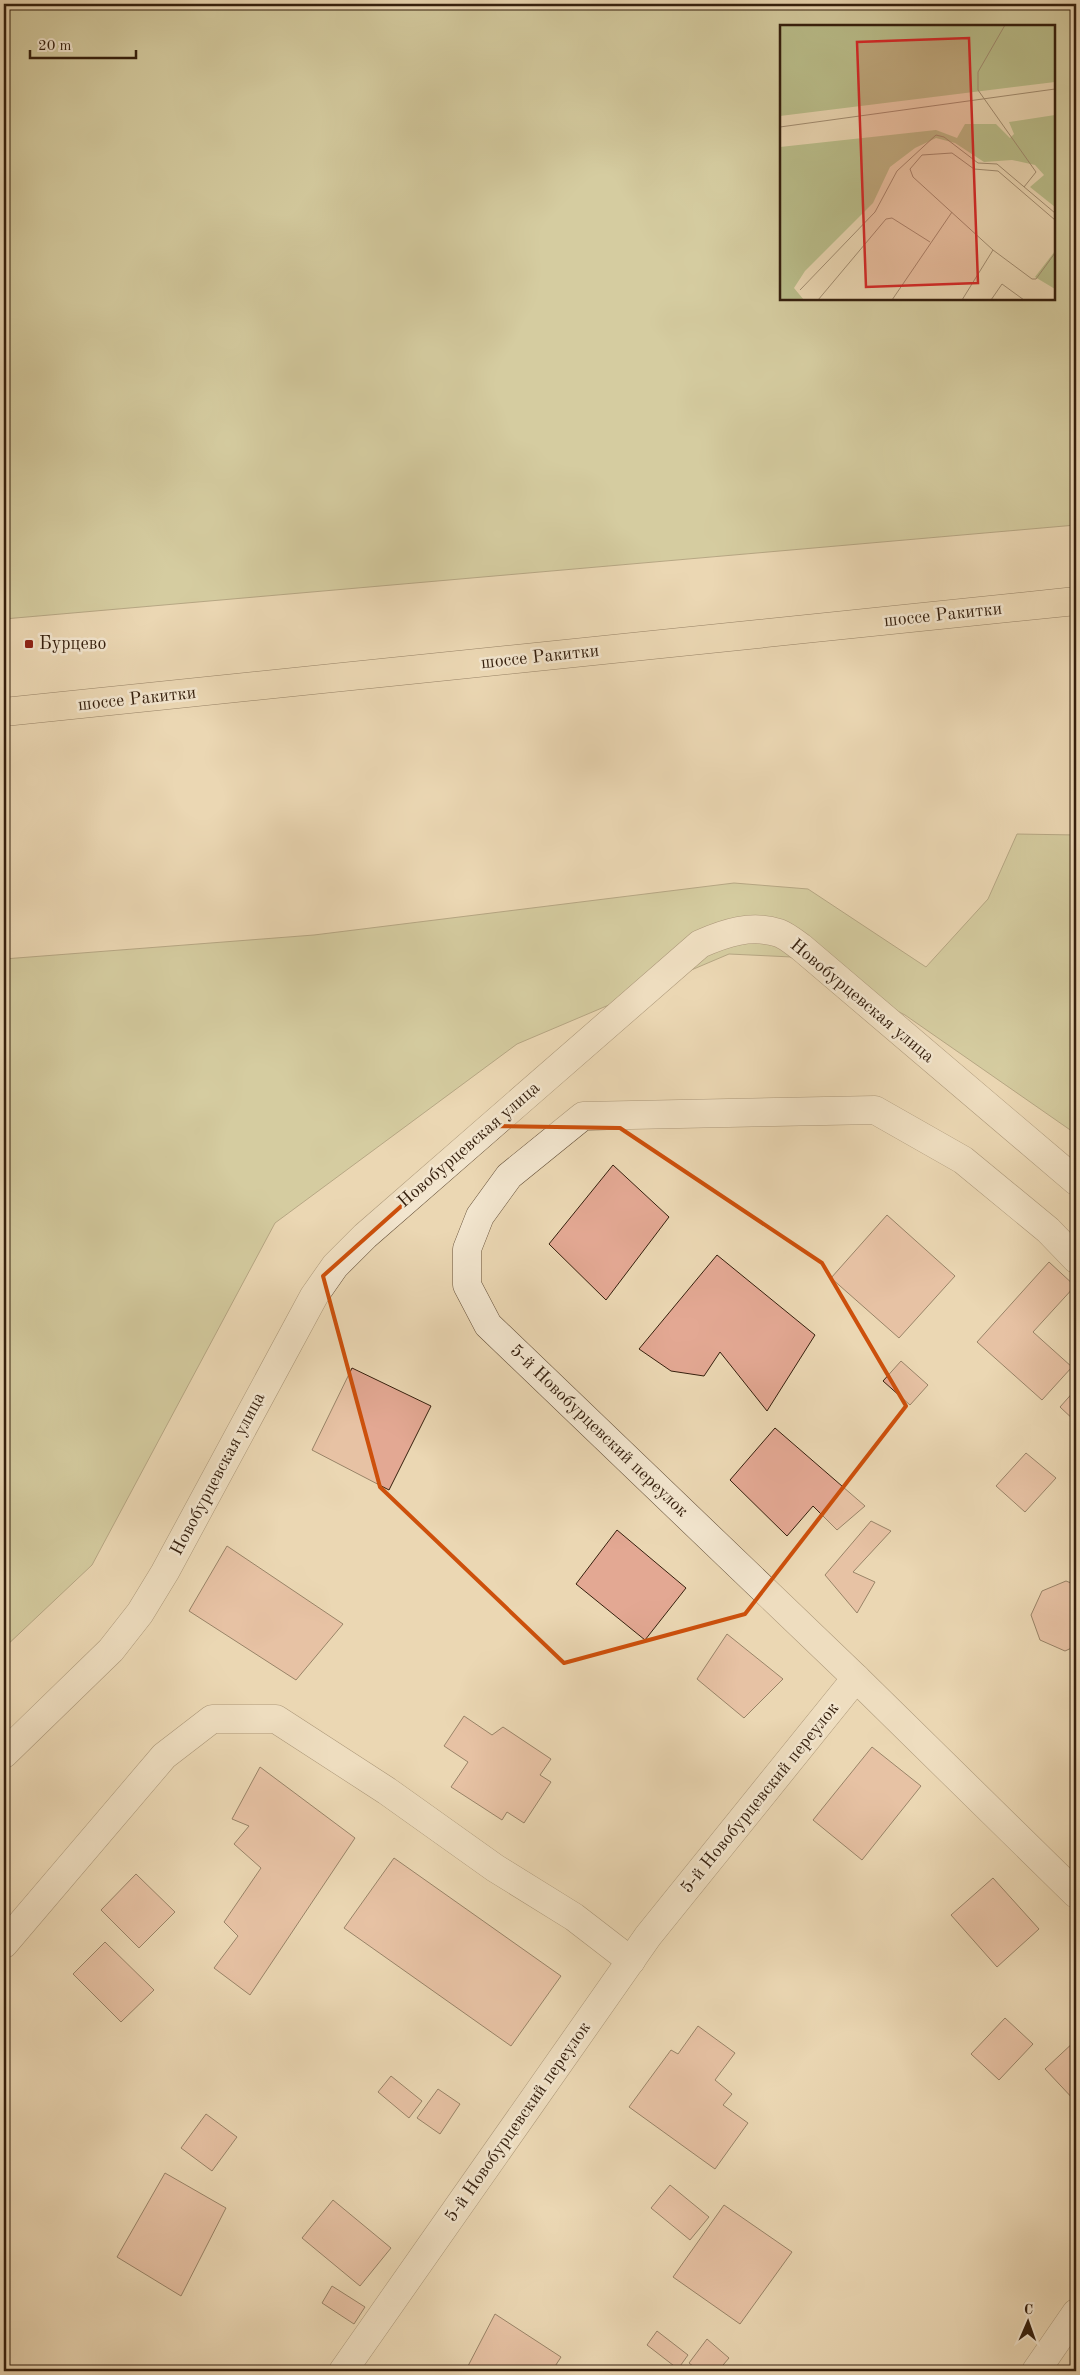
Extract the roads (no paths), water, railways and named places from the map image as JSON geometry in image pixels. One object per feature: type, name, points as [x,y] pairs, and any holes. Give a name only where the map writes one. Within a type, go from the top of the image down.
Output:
[{"type":"main road","name":"шоссе Ракитки","points":[[4,712],[1076,601]]},
{"type":"street","name":"Новобурцевская улица","points":[[4,1754],[111,1650],[140,1613],[165,1572],[314,1296],[335,1266],[365,1236],[700,944],[728,931],[757,929],[780,933],[809,954],[1076,1181]]},
{"type":"street","name":"5-й Новобурцевский переулок","points":[[343,2371],[654,1929],[856,1678],[488,1325],[466,1285],[467,1248],[480,1216],[509,1176],[583,1116],[875,1110],[963,1160],[1048,1230],[1076,1259]]},
{"type":"street","points":[[856,1678],[1076,1894]]},
{"type":"street","points":[[4,1944],[164,1756],[212,1719],[276,1719],[387,1791],[495,1868],[574,1917],[631,1961]]},
{"type":"street","points":[[1036,2371],[1076,2313]]},
{"type":"place","name":"Бурцево","points":[[29,644]]}]
